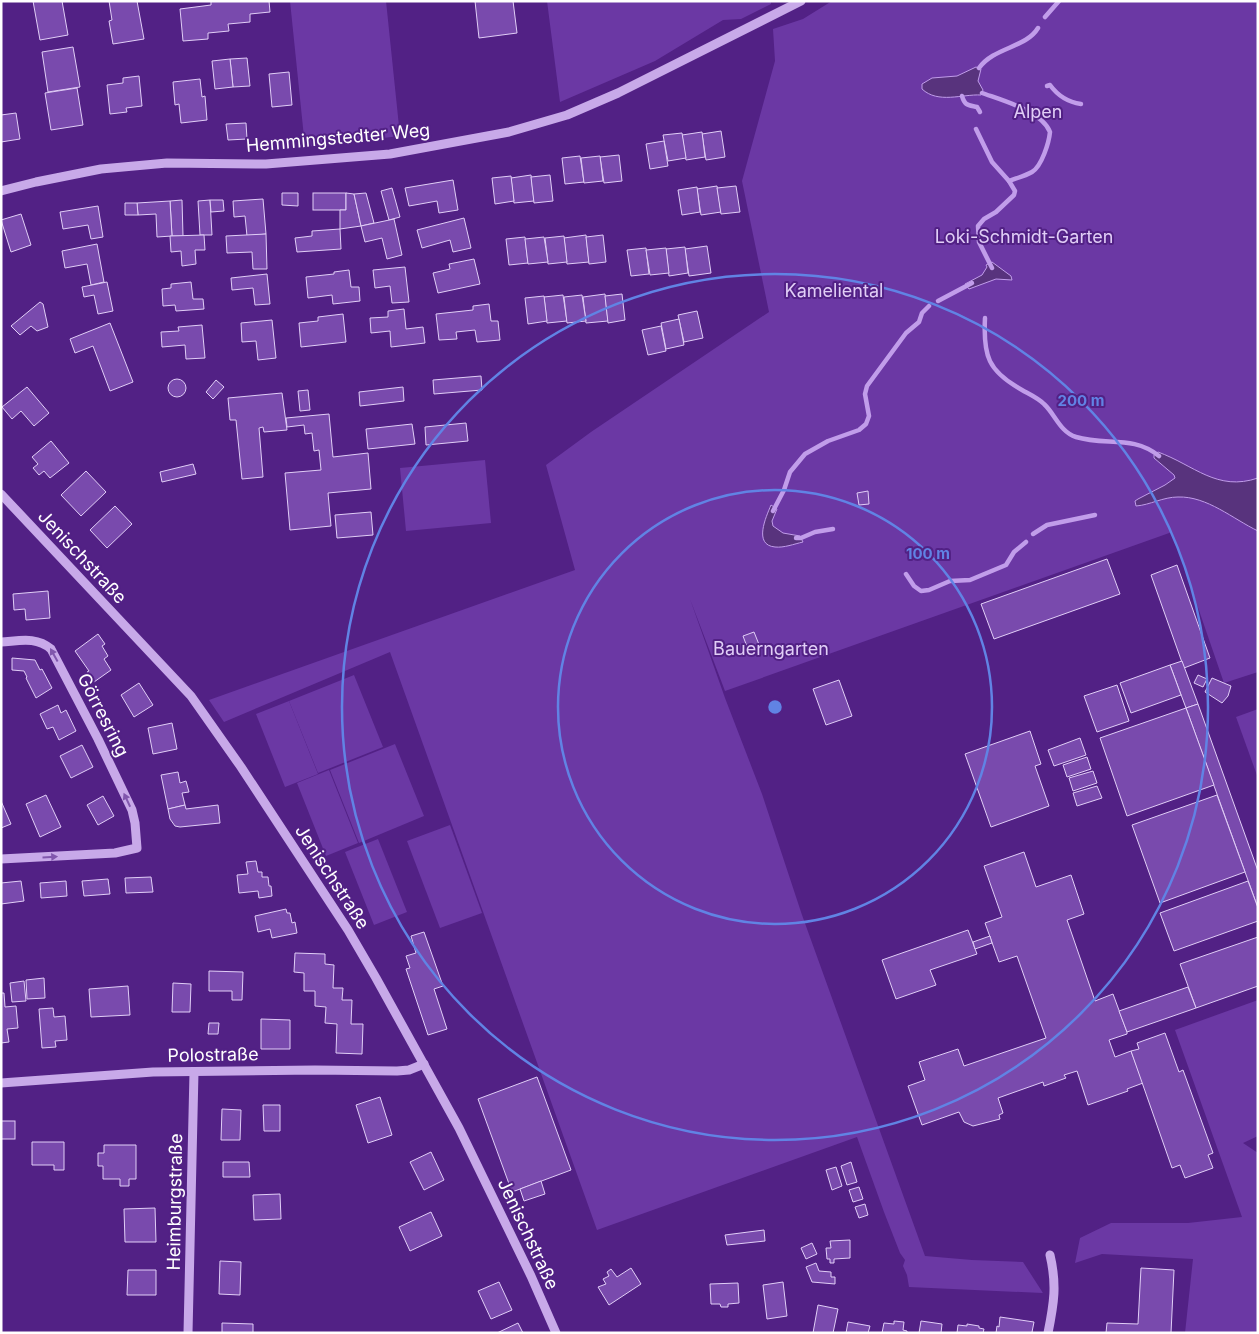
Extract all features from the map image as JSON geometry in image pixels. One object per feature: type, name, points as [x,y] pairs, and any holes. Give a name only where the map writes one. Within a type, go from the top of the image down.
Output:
[{"type":"street","name":"Hemmingstedter Weg","points":[[1,191],[101,169],[167,164],[266,164],[381,154],[461,142],[509,132],[567,115],[618,93],[801,1]]},
{"type":"street","name":"Jenischstraße","points":[[1,494],[191,696],[241,767],[348,930],[424,1064],[472,1153],[532,1276],[556,1333]]},
{"type":"street","name":"Görresring","points":[[1,642],[31,640],[43,642],[51,649],[98,739],[132,810],[137,848],[115,854],[1,859]]},
{"type":"street","name":"Polostraße","points":[[1,1083],[153,1072],[397,1071],[409,1070],[424,1064]]},
{"type":"street","name":"Heimburgstraße","points":[[188,1333],[194,1072]]},
{"type":"street","points":[[1048,1333],[1054,1297],[1054,1274],[1050,1255]]},
{"type":"green space","points":[[290,1],[386,1],[400,136],[305,147]]},
{"type":"green space","points":[[547,1],[771,1],[771,4],[741,19],[723,20],[655,61],[560,102]]},
{"type":"green space","points":[[832,1],[1258,1],[1258,478],[1230,482],[1218,479],[1158,452],[1154,458],[1175,478],[1173,481],[1135,501],[1136,506],[1173,497],[1200,500],[1258,531],[1258,672],[1224,683],[1172,532],[725,691],[690,599],[762,794],[802,915],[925,1256],[1023,1262],[1043,1293],[909,1287],[903,1266],[905,1260],[900,1253],[884,1212],[857,1137],[597,1230],[390,652],[224,722],[209,700],[575,570],[546,465],[591,432],[769,312],[742,181],[775,61],[773,29],[803,19]]},
{"type":"green space","points":[[485,460],[491,523],[406,531],[400,468]]},
{"type":"green space","points":[[354,675],[383,747],[318,773],[289,701]]},
{"type":"green space","points":[[289,701],[318,774],[285,787],[256,714]]},
{"type":"green space","points":[[1258,709],[1258,778],[1236,717]]},
{"type":"green space","points":[[395,744],[424,816],[359,843],[330,770]]},
{"type":"green space","points":[[329,770],[358,843],[326,856],[297,783]]},
{"type":"green space","points":[[450,825],[482,913],[440,928],[407,841]]},
{"type":"green space","points":[[378,839],[407,912],[374,925],[345,852]]},
{"type":"green space","points":[[1258,1000],[1258,1136],[1243,1143],[1258,1153],[1258,1333],[1185,1333],[1193,1259],[1102,1254],[1075,1263],[1080,1238],[1111,1223],[1188,1223],[1242,1217],[1175,1030]]},
{"type":"shaded area","points":[[976,67],[981,69],[978,81],[983,90],[981,95],[943,97],[928,94],[922,89],[922,84],[932,78],[957,76]]},
{"type":"shaded area","points":[[992,262],[1011,276],[1012,280],[996,279],[969,289],[965,284],[982,275],[987,267],[986,265]]},
{"type":"shaded area","points":[[1158,452],[1218,479],[1230,482],[1258,478],[1258,531],[1220,509],[1199,500],[1172,497],[1136,506],[1135,501],[1175,478],[1154,458],[1154,455]]},
{"type":"shaded area","points":[[771,505],[777,509],[772,521],[773,526],[783,533],[800,536],[803,542],[775,547],[768,545],[764,541],[763,530]]},
{"type":"building","points":[[33,1],[62,1],[68,35],[40,40]]},
{"type":"building","points":[[109,1],[137,1],[144,39],[113,44],[109,21],[112,20]]},
{"type":"building","points":[[211,1],[269,1],[270,12],[250,14],[250,22],[228,24],[229,31],[208,33],[208,39],[183,41],[180,9],[211,5]]},
{"type":"building","points":[[475,1],[513,1],[517,33],[479,38]]},
{"type":"building","points":[[73,47],[80,87],[48,92],[42,52]]},
{"type":"building","points":[[247,58],[250,86],[233,87],[230,59]]},
{"type":"building","points":[[230,59],[233,87],[215,89],[212,61]]},
{"type":"building","points":[[289,72],[292,105],[272,107],[269,74]]},
{"type":"building","points":[[139,76],[142,106],[126,108],[127,112],[110,114],[107,85],[123,83],[123,78]]},
{"type":"building","points":[[200,79],[202,97],[205,96],[207,120],[181,123],[179,104],[175,105],[173,82]]},
{"type":"building","points":[[77,88],[83,125],[51,130],[45,93]]},
{"type":"building","points":[[16,113],[20,139],[1,142],[1,115]]},
{"type":"building","points":[[246,123],[247,139],[228,140],[226,124]]},
{"type":"building","points":[[721,131],[725,157],[706,160],[702,134]]},
{"type":"building","points":[[702,132],[705,157],[686,160],[682,135]]},
{"type":"building","points":[[682,133],[686,158],[668,161],[663,135]]},
{"type":"building","points":[[664,141],[668,166],[650,169],[646,144]]},
{"type":"building","points":[[619,155],[622,181],[604,183],[600,157]]},
{"type":"building","points":[[580,156],[584,182],[565,184],[562,158]]},
{"type":"building","points":[[600,156],[603,181],[584,183],[581,158]]},
{"type":"building","points":[[531,175],[534,201],[514,203],[511,178]]},
{"type":"building","points":[[550,175],[553,201],[534,203],[531,177]]},
{"type":"building","points":[[511,176],[514,201],[495,204],[492,178]]},
{"type":"building","points":[[453,180],[458,210],[439,213],[437,201],[409,206],[405,188]]},
{"type":"building","points":[[717,186],[721,212],[701,215],[697,189]]},
{"type":"building","points":[[736,186],[740,212],[721,214],[717,188]]},
{"type":"building","points":[[697,187],[700,212],[682,215],[678,190]]},
{"type":"building","points":[[392,188],[400,217],[389,220],[381,191]]},
{"type":"building","points":[[282,193],[298,193],[298,206],[282,205]]},
{"type":"building","points":[[313,193],[346,193],[346,210],[313,210]]},
{"type":"building","points":[[346,193],[354,194],[361,226],[340,229],[340,210],[346,210]]},
{"type":"building","points":[[366,193],[374,223],[361,226],[354,194]]},
{"type":"building","points":[[263,199],[266,234],[247,236],[245,216],[234,217],[233,201]]},
{"type":"building","points":[[182,200],[183,236],[172,236],[170,201]]},
{"type":"building","points":[[210,200],[212,235],[200,235],[198,201]]},
{"type":"building","points":[[210,200],[223,200],[224,211],[211,212]]},
{"type":"building","points":[[170,201],[172,236],[157,237],[156,214],[138,215],[137,203]]},
{"type":"building","points":[[125,203],[137,203],[138,215],[125,215]]},
{"type":"building","points":[[98,206],[103,237],[91,239],[88,225],[63,229],[60,212]]},
{"type":"building","points":[[21,214],[31,245],[11,252],[1,220]]},
{"type":"building","points":[[464,218],[471,248],[453,252],[450,240],[422,248],[417,230]]},
{"type":"building","points":[[394,219],[402,255],[387,259],[382,238],[365,242],[361,226]]},
{"type":"building","points":[[340,229],[341,249],[297,252],[295,238],[312,236],[312,231]]},
{"type":"building","points":[[266,234],[267,269],[253,269],[252,252],[227,253],[226,236]]},
{"type":"building","points":[[204,235],[205,250],[195,250],[196,264],[182,266],[181,251],[171,252],[170,236]]},
{"type":"building","points":[[586,235],[589,262],[567,264],[564,238]]},
{"type":"building","points":[[603,235],[606,262],[589,264],[586,237]]},
{"type":"building","points":[[564,236],[567,262],[548,264],[545,238]]},
{"type":"building","points":[[525,237],[528,263],[509,265],[506,239]]},
{"type":"building","points":[[544,237],[548,262],[528,264],[525,239]]},
{"type":"building","points":[[97,244],[104,282],[91,285],[87,264],[65,268],[62,251]]},
{"type":"building","points":[[707,246],[711,273],[689,276],[685,249]]},
{"type":"building","points":[[685,247],[688,273],[669,276],[666,249]]},
{"type":"building","points":[[646,248],[649,274],[631,276],[627,250]]},
{"type":"building","points":[[666,248],[669,273],[650,275],[646,250]]},
{"type":"building","points":[[474,259],[480,284],[438,293],[433,273],[450,269],[449,264]]},
{"type":"building","points":[[405,267],[409,302],[392,303],[390,286],[375,288],[373,270]]},
{"type":"building","points":[[349,270],[351,287],[359,287],[360,301],[333,304],[332,295],[308,298],[306,277],[334,274],[334,272]]},
{"type":"building","points":[[267,274],[270,304],[255,305],[253,288],[232,290],[231,278]]},
{"type":"building","points":[[107,282],[113,311],[98,314],[94,295],[84,297],[82,287]]},
{"type":"building","points":[[191,282],[193,299],[203,299],[204,309],[176,311],[175,305],[163,306],[162,289],[171,288],[171,284]]},
{"type":"building","points":[[605,294],[608,321],[586,323],[583,297]]},
{"type":"building","points":[[622,294],[625,320],[608,323],[605,296]]},
{"type":"building","points":[[563,295],[567,321],[547,323],[544,297]]},
{"type":"building","points":[[582,295],[586,321],[567,323],[564,297]]},
{"type":"building","points":[[544,296],[547,321],[528,324],[525,298]]},
{"type":"building","points":[[40,302],[43,304],[48,327],[37,331],[31,326],[20,335],[11,326]]},
{"type":"building","points":[[489,304],[491,321],[498,321],[500,340],[477,342],[475,330],[456,332],[457,339],[439,340],[436,314],[473,310],[473,306]]},
{"type":"building","points":[[404,309],[406,329],[423,327],[425,343],[391,347],[390,331],[371,333],[370,318],[388,317],[388,311]]},
{"type":"building","points":[[697,311],[703,338],[684,342],[678,315]]},
{"type":"building","points":[[343,314],[346,342],[301,347],[299,323],[318,321],[318,317]]},
{"type":"building","points":[[679,319],[684,345],[666,349],[661,323]]},
{"type":"building","points":[[272,320],[276,358],[258,360],[256,341],[242,342],[241,323]]},
{"type":"building","points":[[110,323],[133,382],[110,391],[93,346],[75,353],[70,339]]},
{"type":"building","points":[[202,325],[205,358],[186,359],[185,345],[162,347],[161,332],[179,331],[178,327]]},
{"type":"building","points":[[661,326],[666,351],[648,355],[642,330]]},
{"type":"building","points":[[481,376],[482,390],[434,394],[433,380]]},
{"type":"building","points":[[177,379],[183,382],[186,388],[183,394],[177,397],[171,394],[168,388],[171,382]]},
{"type":"building","points":[[216,380],[224,387],[213,399],[206,392]]},
{"type":"building","points":[[27,387],[49,413],[34,426],[21,411],[12,419],[2,407]]},
{"type":"building","points":[[403,387],[404,401],[360,406],[359,392]]},
{"type":"building","points":[[308,390],[310,410],[300,411],[298,391]]},
{"type":"building","points":[[282,393],[287,430],[264,432],[263,427],[259,428],[263,477],[242,479],[236,420],[230,420],[228,398]]},
{"type":"building","points":[[329,414],[333,457],[368,453],[371,489],[328,493],[331,526],[290,530],[285,473],[321,470],[319,450],[314,451],[312,433],[305,434],[304,425],[287,427],[286,418]]},
{"type":"building","points":[[466,423],[468,441],[426,445],[425,427]]},
{"type":"building","points":[[412,424],[415,444],[368,449],[366,429]]},
{"type":"building","points":[[51,441],[69,463],[50,478],[44,471],[39,475],[33,468],[38,464],[32,457]]},
{"type":"building","points":[[193,464],[196,474],[162,482],[160,472]]},
{"type":"building","points":[[86,471],[106,492],[81,516],[61,495]]},
{"type":"building","points":[[868,491],[869,504],[859,505],[857,493]]},
{"type":"building","points":[[115,506],[132,524],[107,548],[90,530]]},
{"type":"building","points":[[371,512],[373,535],[337,538],[335,515]]},
{"type":"building","points":[[1107,559],[1120,594],[994,639],[981,604]]},
{"type":"building","points":[[1177,565],[1210,658],[1184,668],[1151,575]]},
{"type":"building","points":[[48,591],[50,618],[26,620],[25,609],[14,610],[13,594]]},
{"type":"building","points":[[754,632],[760,647],[749,652],[743,636]]},
{"type":"building","points":[[98,634],[105,644],[102,646],[108,656],[104,659],[111,670],[94,682],[75,651]]},
{"type":"building","points":[[12,658],[35,660],[52,688],[36,698],[24,671],[12,670]]},
{"type":"building","points":[[1182,661],[1198,704],[1186,708],[1170,665]]},
{"type":"building","points":[[1170,665],[1181,695],[1131,713],[1120,683]]},
{"type":"building","points":[[1198,675],[1207,679],[1203,687],[1194,683]]},
{"type":"building","points":[[1212,678],[1231,686],[1228,696],[1222,703],[1205,692]]},
{"type":"building","points":[[839,680],[852,716],[826,725],[813,689]]},
{"type":"building","points":[[139,683],[153,705],[134,717],[121,695]]},
{"type":"building","points":[[1117,685],[1129,721],[1097,732],[1084,696]]},
{"type":"building","points":[[1198,704],[1258,871],[1258,908],[1186,708]]},
{"type":"building","points":[[58,705],[61,713],[66,710],[76,731],[59,740],[53,727],[47,729],[40,714]]},
{"type":"building","points":[[1186,708],[1214,785],[1127,816],[1100,738]]},
{"type":"building","points":[[172,723],[177,749],[153,754],[148,728]]},
{"type":"building","points":[[1030,731],[1041,764],[1035,766],[1049,806],[991,827],[965,754]]},
{"type":"building","points":[[1080,738],[1086,755],[1054,766],[1048,750]]},
{"type":"building","points":[[82,745],[93,767],[71,778],[60,756]]},
{"type":"building","points":[[1087,757],[1091,769],[1067,777],[1063,765]]},
{"type":"building","points":[[1093,771],[1097,783],[1073,791],[1069,778]]},
{"type":"building","points":[[178,772],[180,783],[186,781],[189,792],[182,793],[185,805],[168,809],[161,775]]},
{"type":"building","points":[[1097,786],[1102,798],[1077,806],[1073,793]]},
{"type":"building","points":[[46,795],[61,827],[40,837],[26,804]]},
{"type":"building","points":[[1217,795],[1245,872],[1160,903],[1132,825]]},
{"type":"building","points":[[103,796],[114,816],[98,825],[87,805]]},
{"type":"building","points":[[1,801],[11,824],[1,828]]},
{"type":"building","points":[[185,805],[186,809],[218,805],[220,823],[175,826],[170,819],[168,809]]},
{"type":"building","points":[[1024,852],[1036,887],[1071,875],[1084,914],[1067,920],[1095,1001],[1113,994],[1127,1034],[1109,1040],[1115,1057],[1131,1051],[1143,1083],[1127,1089],[1128,1091],[1088,1105],[1077,1071],[1064,1075],[1066,1078],[1044,1086],[1043,1082],[998,1098],[1003,1113],[999,1115],[1000,1119],[973,1126],[964,1122],[959,1112],[922,1125],[908,1086],[925,1080],[919,1062],[958,1049],[964,1066],[1046,1038],[1017,956],[999,962],[985,923],[1002,917],[984,866]]},
{"type":"building","points":[[256,861],[258,872],[262,872],[262,877],[268,877],[272,896],[259,898],[258,891],[239,893],[237,875],[248,874],[246,862]]},
{"type":"building","points":[[151,877],[153,892],[126,893],[125,878]]},
{"type":"building","points":[[108,879],[110,894],[84,896],[82,881]]},
{"type":"building","points":[[21,881],[24,901],[1,904],[1,883]]},
{"type":"building","points":[[66,881],[67,896],[41,898],[40,883]]},
{"type":"building","points":[[1248,881],[1258,908],[1258,921],[1174,951],[1160,913]]},
{"type":"building","points":[[286,909],[287,913],[290,913],[292,923],[295,922],[297,933],[272,938],[270,929],[258,932],[255,916]]},
{"type":"building","points":[[968,930],[977,954],[930,970],[936,985],[896,999],[882,960]]},
{"type":"building","points":[[424,932],[443,986],[434,989],[447,1029],[428,1035],[406,969],[410,968],[406,956],[416,953],[411,936]]},
{"type":"building","points":[[990,936],[992,943],[975,949],[973,942]]},
{"type":"building","points":[[1258,937],[1258,986],[1196,1008],[1180,964]]},
{"type":"building","points":[[295,953],[325,954],[325,964],[334,965],[333,988],[343,988],[342,1000],[352,1000],[351,1024],[363,1024],[362,1054],[336,1053],[337,1024],[325,1023],[326,1007],[315,1006],[315,991],[304,991],[304,973],[294,972]]},
{"type":"building","points":[[209,971],[243,972],[242,1000],[232,1000],[232,991],[209,991]]},
{"type":"building","points":[[44,978],[45,998],[27,999],[26,980]]},
{"type":"building","points":[[24,981],[26,1001],[12,1002],[10,983]]},
{"type":"building","points":[[173,983],[191,984],[190,1012],[172,1012]]},
{"type":"building","points":[[128,986],[130,1015],[91,1017],[89,989]]},
{"type":"building","points":[[1188,987],[1196,1008],[1127,1032],[1119,1011]]},
{"type":"building","points":[[1,993],[4,993],[5,1007],[16,1006],[18,1028],[7,1029],[9,1042],[1,1043]]},
{"type":"building","points":[[53,1008],[54,1017],[65,1016],[67,1040],[55,1041],[56,1047],[42,1048],[39,1009]]},
{"type":"building","points":[[261,1019],[290,1020],[290,1049],[261,1049]]},
{"type":"building","points":[[209,1023],[219,1023],[218,1034],[208,1034]]},
{"type":"building","points":[[1165,1033],[1179,1072],[1183,1070],[1213,1153],[1208,1155],[1213,1168],[1185,1178],[1180,1165],[1172,1168],[1131,1051],[1139,1049],[1137,1043]]},
{"type":"building","points":[[537,1077],[571,1170],[512,1192],[478,1099]]},
{"type":"building","points":[[380,1097],[392,1135],[368,1143],[356,1105]]},
{"type":"building","points":[[263,1105],[280,1105],[280,1131],[264,1131]]},
{"type":"building","points":[[222,1109],[241,1110],[240,1140],[221,1140]]},
{"type":"building","points":[[1,1121],[15,1121],[15,1139],[1,1139]]},
{"type":"building","points":[[32,1142],[64,1142],[64,1170],[54,1170],[54,1165],[32,1165]]},
{"type":"building","points":[[104,1145],[136,1145],[136,1179],[129,1179],[129,1186],[120,1186],[120,1179],[103,1179],[103,1166],[98,1166],[98,1153],[104,1153]]},
{"type":"building","points":[[431,1152],[444,1180],[424,1190],[410,1162]]},
{"type":"building","points":[[223,1162],[249,1162],[250,1177],[223,1177]]},
{"type":"building","points":[[851,1162],[857,1182],[847,1185],[841,1166]]},
{"type":"building","points":[[836,1167],[842,1186],[832,1190],[826,1170]]},
{"type":"building","points":[[541,1181],[545,1194],[524,1201],[520,1189]]},
{"type":"building","points":[[859,1187],[863,1199],[853,1202],[849,1190]]},
{"type":"building","points":[[280,1194],[281,1219],[254,1220],[253,1195]]},
{"type":"building","points":[[865,1204],[868,1215],[859,1218],[855,1207]]},
{"type":"building","points":[[155,1208],[156,1242],[125,1242],[124,1209]]},
{"type":"building","points":[[431,1212],[442,1236],[410,1251],[399,1227]]},
{"type":"building","points":[[764,1230],[765,1241],[727,1245],[725,1235]]},
{"type":"building","points":[[850,1240],[850,1258],[834,1259],[834,1263],[830,1263],[830,1259],[827,1259],[826,1248],[831,1248],[830,1241]]},
{"type":"building","points":[[812,1243],[817,1254],[806,1259],[801,1248]]},
{"type":"building","points":[[220,1261],[241,1262],[240,1295],[219,1294]]},
{"type":"building","points":[[816,1263],[819,1271],[831,1272],[831,1277],[835,1277],[835,1284],[812,1282],[806,1267]]},
{"type":"building","points":[[631,1268],[641,1284],[609,1305],[598,1287],[606,1284],[603,1279],[609,1276],[607,1272],[611,1269],[617,1277]]},
{"type":"building","points":[[1141,1268],[1174,1270],[1171,1333],[1106,1333],[1107,1323],[1138,1324]]},
{"type":"building","points":[[128,1270],[156,1270],[156,1295],[127,1295]]},
{"type":"building","points":[[499,1282],[512,1310],[491,1319],[478,1291]]},
{"type":"building","points":[[783,1282],[787,1316],[767,1319],[763,1285]]},
{"type":"building","points":[[738,1283],[739,1303],[728,1304],[728,1307],[721,1307],[720,1304],[711,1304],[710,1284]]},
{"type":"building","points":[[818,1305],[838,1309],[833,1333],[813,1333]]},
{"type":"building","points":[[1000,1317],[1034,1322],[1032,1332],[1035,1333],[996,1333]]},
{"type":"building","points":[[894,1321],[904,1322],[903,1330],[907,1331],[907,1333],[882,1333],[884,1323],[894,1324]]},
{"type":"building","points":[[921,1321],[942,1324],[941,1333],[919,1333]]},
{"type":"building","points":[[848,1322],[870,1326],[868,1333],[846,1333]]},
{"type":"building","points":[[222,1323],[253,1324],[253,1333],[222,1333]]},
{"type":"building","points":[[518,1323],[523,1333],[497,1333]]},
{"type":"building","points":[[967,1324],[979,1326],[979,1328],[984,1329],[983,1333],[957,1333],[958,1325],[967,1326]]},
{"type":"waterway","points":[[1045,17],[1059,1]]},
{"type":"waterway","points":[[979,68],[993,56],[1026,40],[1038,28]]},
{"type":"waterway","points":[[1047,86],[1050,85],[1067,100],[1081,104]]},
{"type":"waterway","points":[[982,93],[1030,112],[1039,118],[1050,132],[1044,154],[1036,169],[1027,175],[1009,181]]},
{"type":"waterway","points":[[962,96],[966,103],[977,107],[980,112]]},
{"type":"waterway","points":[[976,129],[992,162],[1009,181],[1015,191],[1014,195],[978,226],[979,242],[992,268]]},
{"type":"waterway","points":[[938,301],[972,283]]},
{"type":"waterway","points":[[773,511],[784,490],[790,472],[805,454],[828,441],[859,430],[866,424],[869,416],[865,394],[867,386],[906,333],[919,322],[922,313],[929,306]]},
{"type":"waterway","points":[[985,318],[985,343],[990,361],[995,369],[1011,383],[1042,402],[1070,435],[1087,440],[1139,445],[1159,456]]},
{"type":"waterway","points":[[1033,534],[1047,525],[1095,515]]},
{"type":"waterway","points":[[796,538],[833,529]]},
{"type":"waterway","points":[[906,574],[914,586],[921,591],[929,590],[950,581],[970,580],[1006,565],[1014,552],[1026,542]]},
{"type":"park label","name":"Alpen","points":[[1038,112]]},
{"type":"park label","name":"Loki-Schmidt-Garten","points":[[1024,237]]},
{"type":"park label","name":"Kameliental","points":[[834,291]]},
{"type":"park label","name":"Bauerngarten","points":[[771,649]]}]
